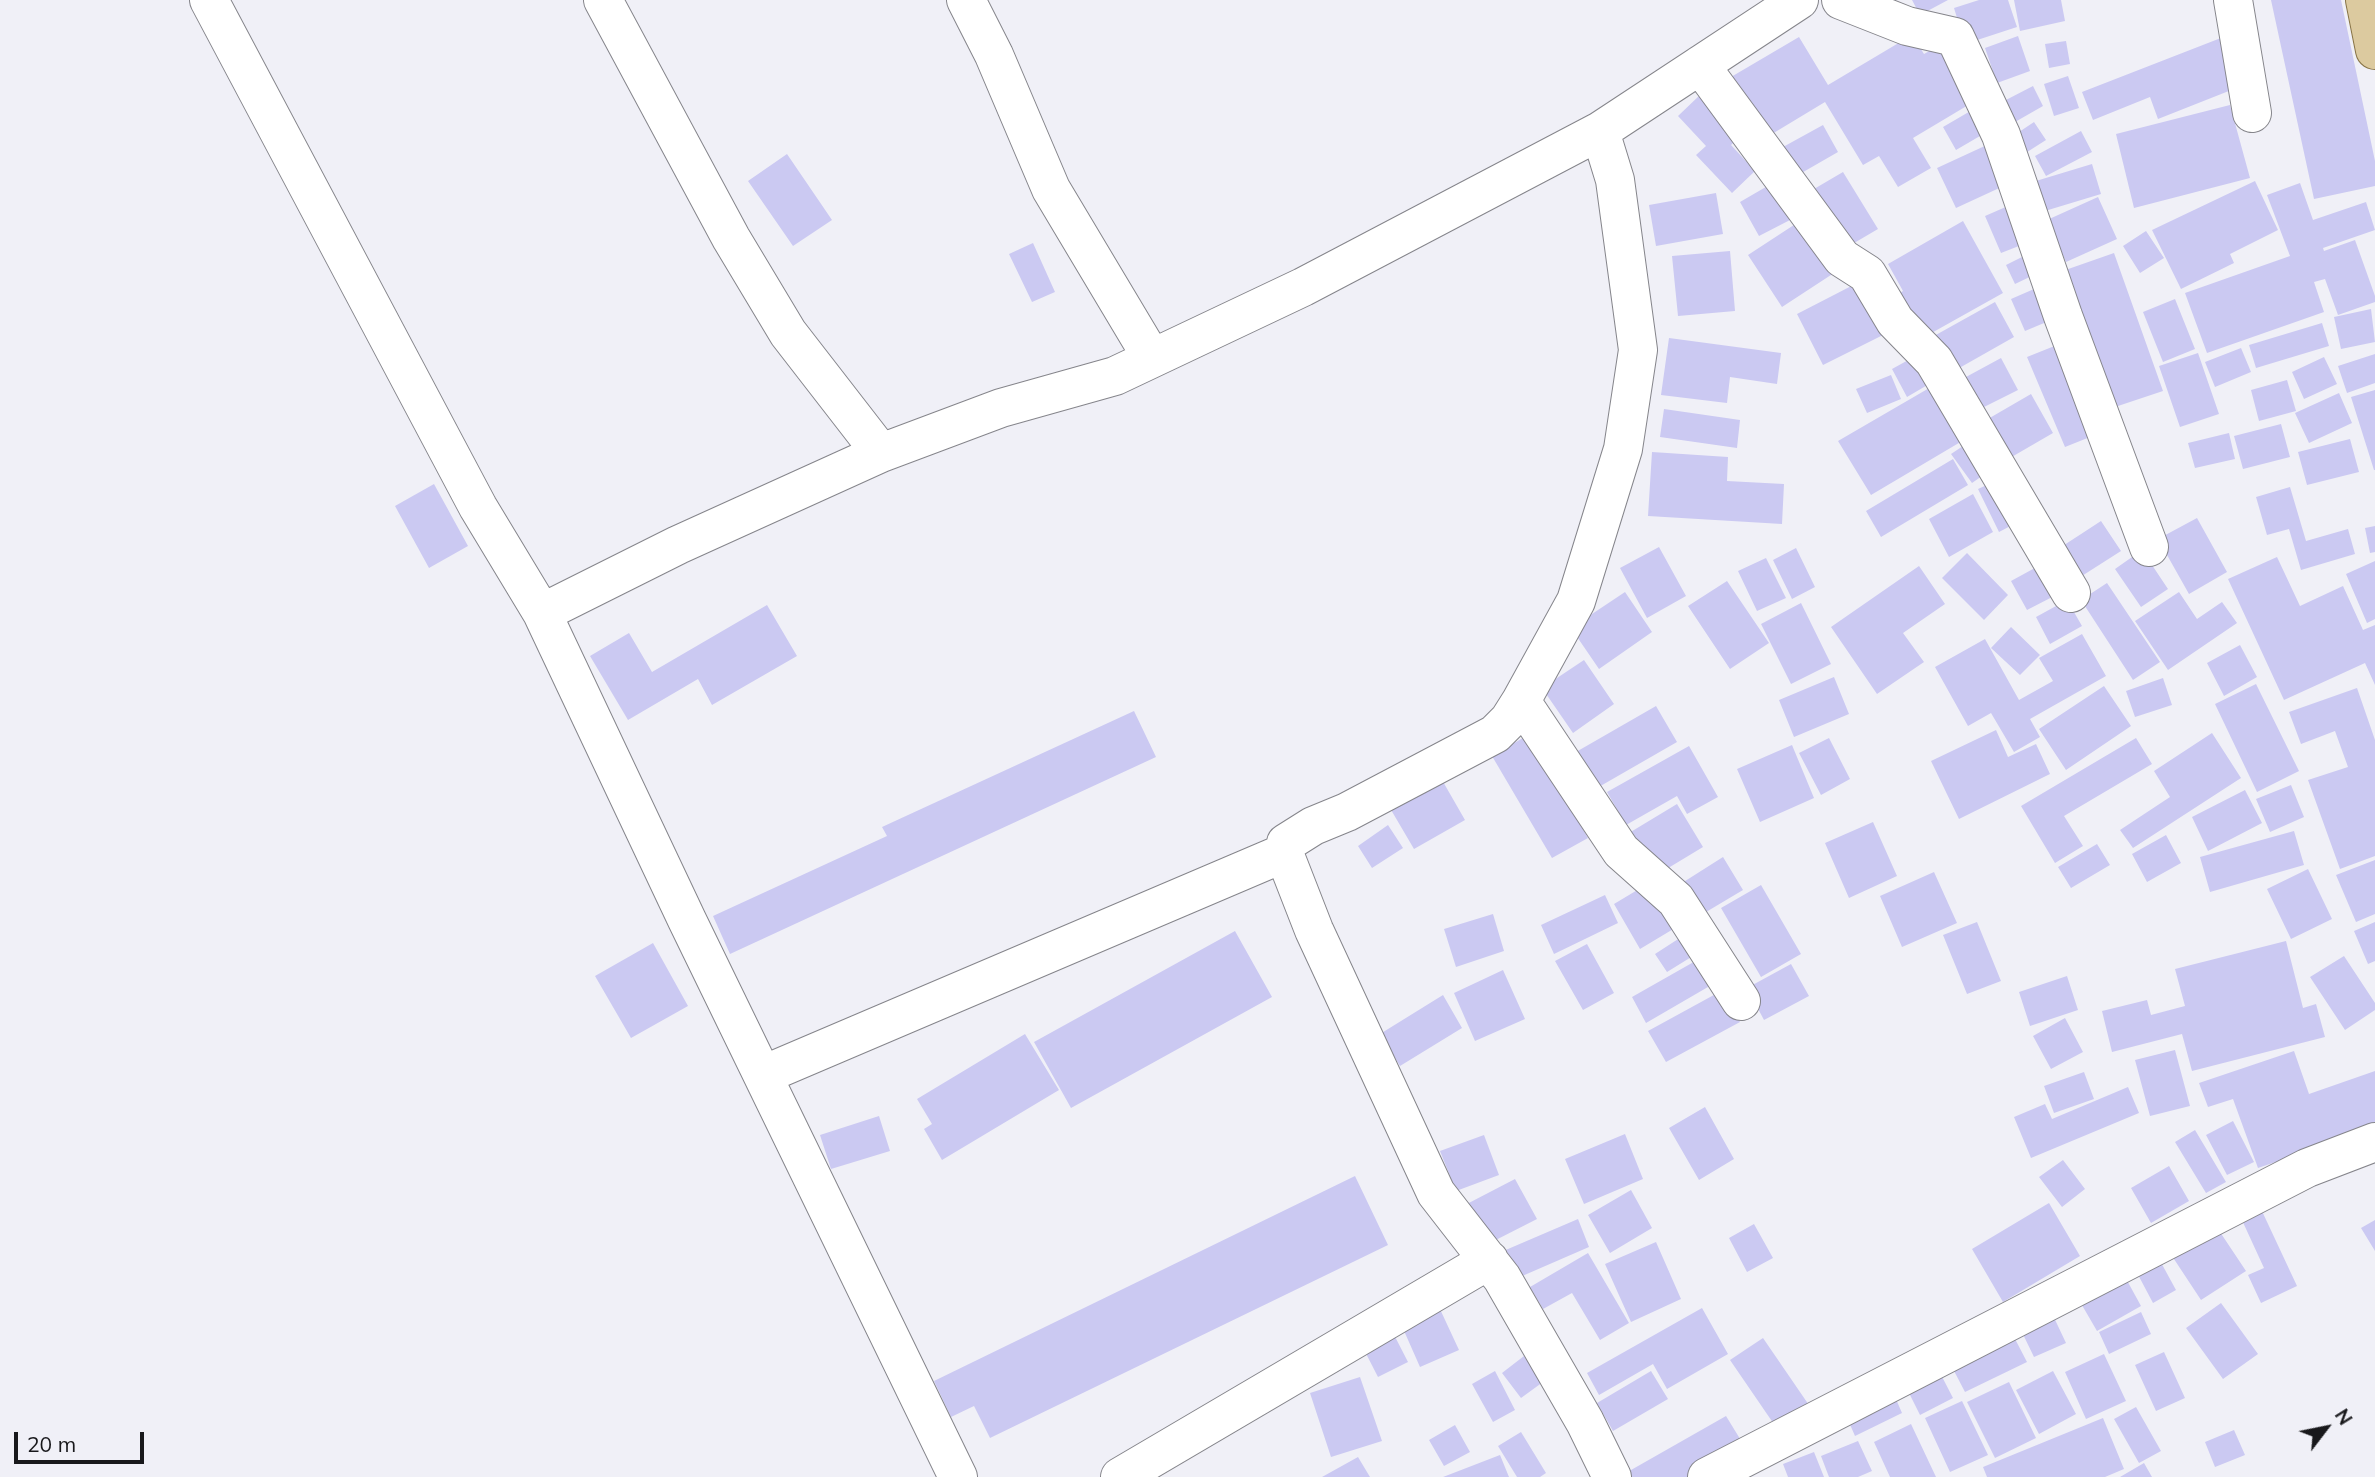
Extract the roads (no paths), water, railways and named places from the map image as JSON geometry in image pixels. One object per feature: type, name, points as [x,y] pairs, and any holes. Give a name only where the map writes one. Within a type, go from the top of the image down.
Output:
[{"type":"main road","points":[[2365,0],[2375,50]]},
{"type":"street","points":[[209,0],[478,507],[542,613],[958,1477]]},
{"type":"street","points":[[603,0],[731,238],[788,334],[881,453]]},
{"type":"street","points":[[966,0],[994,55],[1051,189],[1152,358]]},
{"type":"street","points":[[542,613],[678,545],[881,453],[1001,408],[1115,376],[1303,287],[1600,131],[1799,0]]},
{"type":"street","points":[[1841,0],[1908,26],[1955,37],[2001,135],[2063,316],[2149,547]]},
{"type":"street","points":[[2233,0],[2252,113]]},
{"type":"street","points":[[1700,65],[1842,258],[1867,274],[1895,321],[1934,361],[2071,593]]},
{"type":"street","points":[[1600,131],[1615,180],[1638,350],[1623,449],[1576,601],[1521,701],[1509,720],[1495,734],[1348,812],[1313,826],[1286,843],[1284,853],[1314,930],[1436,1193],[1502,1278],[1585,1422],[1612,1477]]},
{"type":"street","points":[[1521,701],[1622,851],[1676,900],[1741,1001]]},
{"type":"street","points":[[763,1075],[1284,853]]},
{"type":"street","points":[[1707,1477],[2307,1168],[2375,1142]]},
{"type":"street","points":[[1120,1477],[1489,1260]]}]
